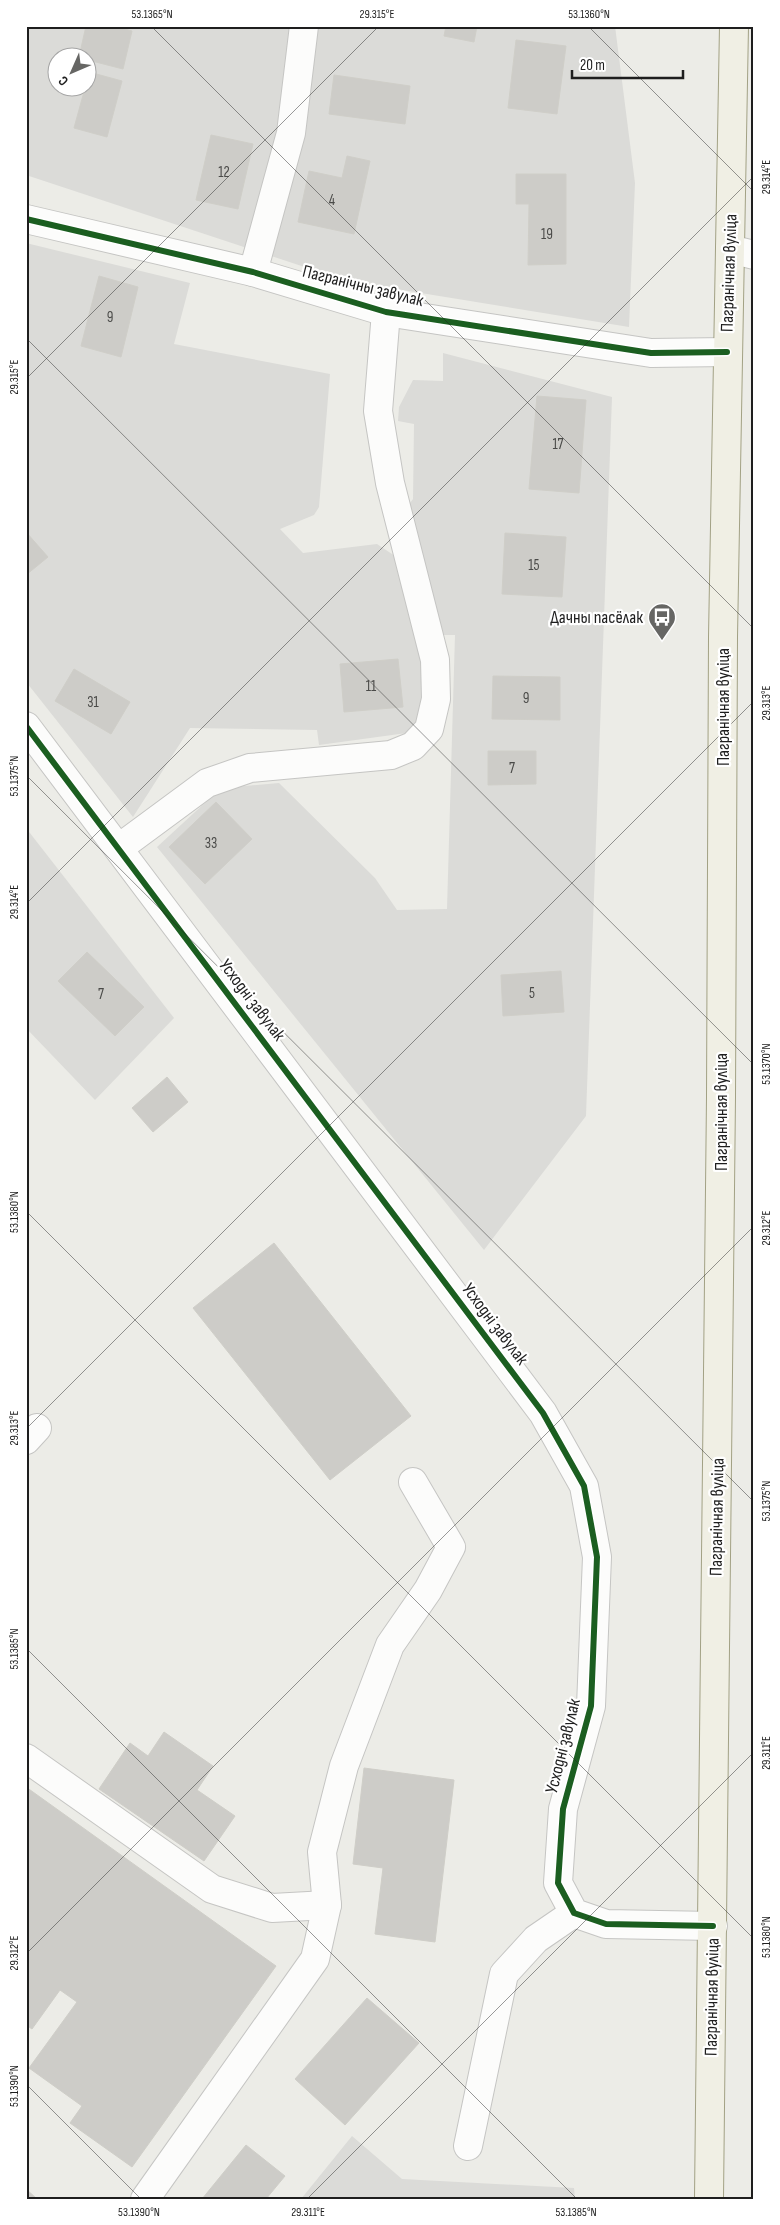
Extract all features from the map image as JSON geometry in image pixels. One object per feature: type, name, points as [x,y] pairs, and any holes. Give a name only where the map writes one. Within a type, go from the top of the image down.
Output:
[{"type":"main road","name":"Пагранічная вуліца","points":[[709,2199],[727,352],[742,252],[734,26]]},
{"type":"street","points":[[253,272],[292,133],[304,26]]},
{"type":"street","name":"Пагранічны завулак","points":[[26,219],[253,272],[386,312],[651,353],[727,352]]},
{"type":"street","points":[[119,848],[207,783],[250,768],[391,755],[413,746],[430,729],[436,699],[435,660],[390,483],[378,411],[386,312]]},
{"type":"street","name":"Усходні завулак","points":[[26,726],[543,1413],[584,1486],[598,1557],[591,1706],[563,1809],[558,1883],[574,1913]]},
{"type":"street","points":[[145,2199],[315,1959],[327,1905],[322,1852],[344,1766],[390,1645],[428,1590],[451,1547],[413,1482]]},
{"type":"street","points":[[26,1758],[212,1889],[272,1908],[327,1905]]},
{"type":"street","points":[[468,2146],[504,1974],[536,1939],[574,1913],[606,1924],[713,1926]]},
{"type":"shaded area","points":[[26,26],[615,26],[635,183],[629,327],[347,281],[26,175]]},
{"type":"shaded area","points":[[26,243],[190,283],[174,344],[330,374],[319,507],[314,515],[280,529],[303,553],[377,544],[398,558],[422,649],[427,698],[414,732],[319,745],[317,730],[190,728],[133,817],[27,683]]},
{"type":"shaded area","points":[[443,353],[612,397],[586,1116],[484,1250],[157,847],[221,788],[279,783],[375,878],[397,910],[447,909],[455,635],[433,635],[404,511],[413,499],[414,424],[398,421],[399,407],[413,380],[443,381]]},
{"type":"shaded area","points":[[26,828],[174,1018],[95,1100],[26,1028]]},
{"type":"shaded area","points":[[352,2136],[402,2179],[574,2188],[575,2199],[301,2199]]},
{"type":"building","points":[[86,26],[114,26],[132,31],[123,69],[98,63],[98,48],[81,48]]},
{"type":"building","points":[[446,26],[477,26],[474,42],[444,36]]},
{"type":"building","points":[[516,40],[566,46],[557,114],[508,108]]},
{"type":"building","points":[[98,74],[122,81],[107,137],[74,128],[82,98],[98,98]]},
{"type":"building","points":[[334,75],[410,86],[405,124],[329,114]]},
{"type":"building","points":[[211,135],[253,144],[238,209],[196,200]]},
{"type":"building","points":[[347,156],[370,161],[354,234],[298,222],[309,171],[342,178]]},
{"type":"building","points":[[516,174],[566,174],[566,264],[528,265],[529,204],[516,204]]},
{"type":"building","points":[[99,276],[138,287],[121,357],[81,346]]},
{"type":"building","points":[[537,396],[586,400],[579,493],[529,489]]},
{"type":"building","points":[[26,532],[48,557],[26,575]]},
{"type":"building","points":[[505,533],[566,537],[562,597],[502,594]]},
{"type":"building","points":[[398,659],[403,707],[344,712],[340,664]]},
{"type":"building","points":[[74,669],[130,702],[111,734],[55,701]]},
{"type":"building","points":[[493,676],[560,677],[560,720],[492,719]]},
{"type":"building","points":[[488,751],[536,751],[536,784],[488,785]]},
{"type":"building","points":[[216,802],[252,839],[205,884],[169,847]]},
{"type":"building","points":[[87,952],[144,1007],[115,1036],[58,981]]},
{"type":"building","points":[[561,971],[564,1012],[503,1016],[501,975]]},
{"type":"building","points":[[167,1077],[188,1102],[153,1132],[132,1108]]},
{"type":"building","points":[[274,1243],[411,1416],[330,1480],[193,1308]]},
{"type":"building","points":[[164,1732],[213,1766],[197,1790],[235,1816],[204,1861],[99,1789],[130,1743],[148,1756]]},
{"type":"building","points":[[364,1768],[454,1780],[435,1942],[375,1934],[383,1868],[353,1864]]},
{"type":"building","points":[[26,1787],[276,1966],[132,2167],[70,2123],[82,2106],[29,2068],[77,2002],[60,1990],[32,2029],[26,2025]]},
{"type":"building","points":[[367,1998],[419,2043],[345,2125],[295,2079]]},
{"type":"building","points":[[246,2145],[285,2176],[266,2199],[202,2199]]},
{"type":"building","points":[[26,2189],[37,2199],[26,2199]]},
{"type":"cycle path","points":[[26,219],[253,272],[386,312],[651,353],[727,352]]},
{"type":"cycle path","points":[[26,726],[543,1413],[584,1486],[597,1557],[591,1706],[563,1809],[558,1883],[574,1913],[606,1924],[713,1926]]},
{"type":"place","name":"Дачны пасёлак","points":[[662,641]]}]
